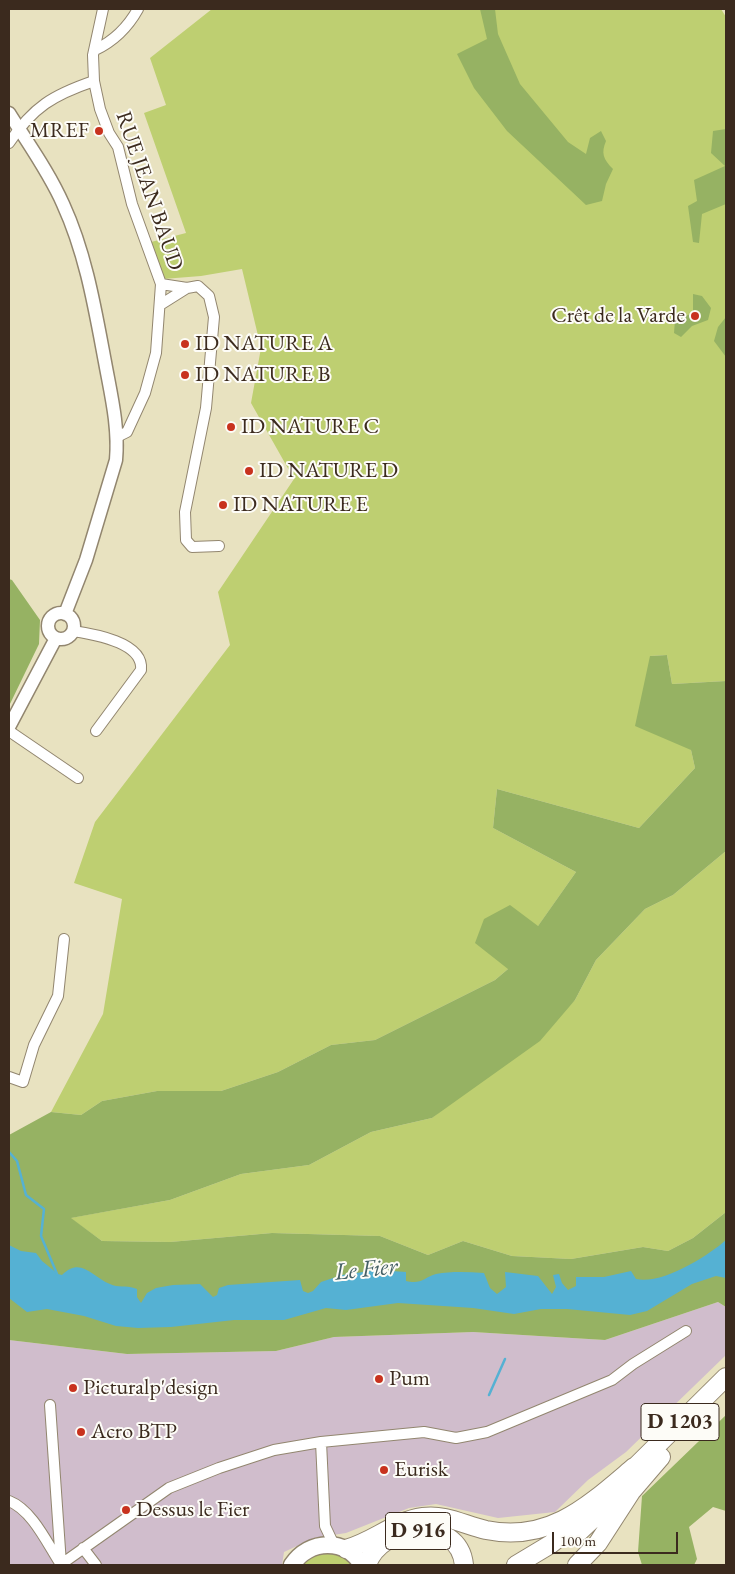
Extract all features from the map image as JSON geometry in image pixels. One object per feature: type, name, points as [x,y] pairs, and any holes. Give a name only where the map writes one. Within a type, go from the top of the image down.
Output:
[{"type":"highway","name":"D 1203","points":[[516,1565],[569,1530],[610,1493],[726,1377]]},
{"type":"highway","name":"D 1203","points":[[531,1565],[577,1534],[661,1457],[726,1393]]},
{"type":"highway","points":[[577,1565],[598,1542],[631,1492],[661,1457]]},
{"type":"highway","points":[[340,1547],[405,1522],[424,1517],[448,1518],[496,1531],[524,1531],[544,1528],[570,1518],[586,1508],[634,1467]]},
{"type":"highway","name":"D 916","points":[[367,1565],[373,1553],[390,1538],[421,1531],[436,1532],[453,1540],[460,1550],[464,1565]]},
{"type":"main road","points":[[292,1565],[303,1552],[316,1546],[340,1547],[362,1565]]},
{"type":"street","name":"RUE JEAN BAUD","points":[[103,9],[95,50],[94,81],[100,109],[118,147],[132,204],[161,284],[156,353],[145,394],[127,432],[117,437]]},
{"type":"street","points":[[95,50],[112,40],[125,29],[138,9]]},
{"type":"street","points":[[9,143],[29,115],[48,100],[94,81]]},
{"type":"street","points":[[9,113],[63,204],[78,245],[91,288],[117,437],[116,460],[86,560],[65,614]]},
{"type":"street","points":[[161,284],[187,288],[198,286],[209,296],[214,317],[206,408],[185,512],[184,530],[186,540],[192,547],[218,546]]},
{"type":"street","points":[[160,305],[187,288]]},
{"type":"street","points":[[65,614],[74,624],[73,631],[67,638],[56,638],[48,629],[49,621],[55,615],[65,614]]},
{"type":"street","points":[[73,631],[93,634],[126,646],[137,655],[141,665],[140,670],[96,731]]},
{"type":"street","points":[[9,726],[56,638]]},
{"type":"street","points":[[9,731],[78,778]]},
{"type":"street","points":[[9,1077],[23,1082],[34,1045],[58,996],[64,939]]},
{"type":"street","points":[[60,1565],[169,1488],[219,1468],[274,1450],[321,1442],[424,1432],[456,1438],[487,1432],[612,1380],[633,1364],[686,1330]]},
{"type":"street","points":[[50,1405],[60,1565]]},
{"type":"street","points":[[316,1546],[325,1526],[321,1442]]},
{"type":"street","points":[[9,1501],[18,1504],[60,1565]]},
{"type":"street","points":[[325,1526],[340,1547]]},
{"type":"street","points":[[83,1548],[96,1565]]},
{"type":"shaded area","points":[[718,1302],[726,1307],[726,1355],[626,1452],[588,1480],[555,1512],[498,1518],[436,1504],[409,1508],[346,1533],[314,1538],[284,1552],[282,1565],[9,1565],[9,1340],[127,1354],[276,1351],[334,1337],[473,1332],[605,1340]]},
{"type":"green space","points":[[212,9],[721,9],[726,17],[726,681],[672,684],[667,655],[650,656],[691,750],[695,768],[639,828],[497,789],[493,828],[576,872],[508,969],[495,980],[375,1040],[331,1045],[278,1072],[221,1091],[157,1091],[102,1101],[81,1115],[51,1112],[103,1014],[122,899],[74,883],[95,822],[230,645],[218,592],[294,479],[251,403],[261,348],[242,269],[201,276],[163,279],[151,242],[186,233],[144,113],[166,105],[150,58]]},
{"type":"green space","points":[[480,9],[495,9],[498,34],[520,84],[568,142],[586,154],[590,138],[601,131],[606,141],[604,156],[613,169],[606,184],[602,201],[586,205],[507,131],[474,88],[457,54],[487,39]]},
{"type":"green space","points":[[726,129],[726,204],[702,214],[699,243],[693,242],[688,206],[697,201],[694,180],[725,166],[711,153],[713,131]]},
{"type":"green space","points":[[693,294],[702,296],[711,308],[708,320],[692,326],[681,337],[674,333],[675,320],[693,313]]},
{"type":"green space","points":[[726,317],[726,357],[714,341],[718,327]]},
{"type":"green space","points":[[9,579],[12,580],[40,620],[39,644],[9,706]]},
{"type":"green space","points":[[667,655],[672,684],[726,681],[726,851],[673,895],[645,909],[596,960],[575,1000],[540,1041],[432,1118],[371,1132],[309,1165],[241,1174],[170,1200],[71,1218],[102,1241],[170,1242],[272,1233],[380,1236],[428,1255],[463,1241],[512,1256],[571,1259],[643,1247],[668,1251],[693,1238],[726,1212],[726,1307],[718,1302],[605,1340],[473,1332],[334,1337],[276,1351],[127,1354],[9,1340],[9,1135],[51,1112],[81,1115],[102,1101],[157,1091],[221,1091],[278,1072],[331,1045],[375,1040],[495,980],[508,969],[475,943],[484,919],[510,905],[538,926],[576,872],[493,828],[497,789],[639,828],[695,768],[691,750],[635,726],[650,656]]},
{"type":"green space","points":[[726,851],[726,1212],[693,1238],[668,1251],[643,1247],[571,1259],[512,1256],[463,1241],[428,1255],[380,1236],[272,1233],[170,1242],[102,1241],[70,1218],[170,1200],[241,1174],[309,1165],[371,1132],[432,1118],[575,1000],[596,960],[645,909],[673,895]]},
{"type":"green space","points":[[726,1415],[726,1511],[713,1507],[689,1527],[697,1559],[694,1565],[642,1565],[638,1552],[642,1496]]},
{"type":"green space","points":[[331,1550],[356,1565],[299,1565],[309,1555]]},
{"type":"water","points":[[726,1240],[726,1278],[716,1276],[692,1284],[647,1311],[630,1315],[567,1309],[541,1309],[514,1314],[473,1308],[398,1303],[346,1310],[326,1308],[284,1320],[234,1320],[171,1327],[138,1328],[116,1326],[84,1316],[47,1309],[27,1312],[9,1298],[9,1245],[21,1251],[36,1253],[42,1261],[58,1274],[62,1275],[75,1267],[81,1268],[113,1285],[137,1289],[137,1297],[141,1303],[147,1293],[156,1288],[173,1285],[200,1284],[213,1297],[217,1295],[219,1288],[228,1285],[300,1280],[303,1291],[308,1293],[313,1291],[321,1282],[342,1275],[377,1270],[406,1272],[406,1281],[411,1282],[442,1273],[484,1273],[490,1288],[497,1294],[506,1287],[505,1272],[538,1276],[552,1294],[556,1287],[553,1275],[559,1274],[562,1283],[568,1290],[576,1286],[576,1277],[604,1277],[631,1271],[636,1279],[659,1278],[684,1268],[708,1254]]},
{"type":"waterway","points":[[9,1152],[17,1161],[26,1195],[44,1209],[41,1236],[57,1274]]},
{"type":"waterway","points":[[489,1395],[505,1359]]},
{"type":"place","name":"MREF","points":[[99,131]]},
{"type":"place","name":"Crêt de la Varde","points":[[695,316]]},
{"type":"place","name":"ID NATURE A","points":[[185,344]]},
{"type":"place","name":"ID NATURE B","points":[[185,375]]},
{"type":"place","name":"ID NATURE C","points":[[231,427]]},
{"type":"place","name":"ID NATURE D","points":[[249,471]]},
{"type":"place","name":"ID NATURE E","points":[[223,505]]},
{"type":"place","name":"Pum","points":[[379,1379]]},
{"type":"place","name":"Picturalp'design","points":[[73,1388]]},
{"type":"place","name":"Acro BTP","points":[[81,1432]]},
{"type":"place","name":"Eurisk","points":[[384,1470]]},
{"type":"place","name":"Dessus le Fier","points":[[126,1510]]},
{"type":"water label","name":"Le Fier","points":[[366,1270]]}]
